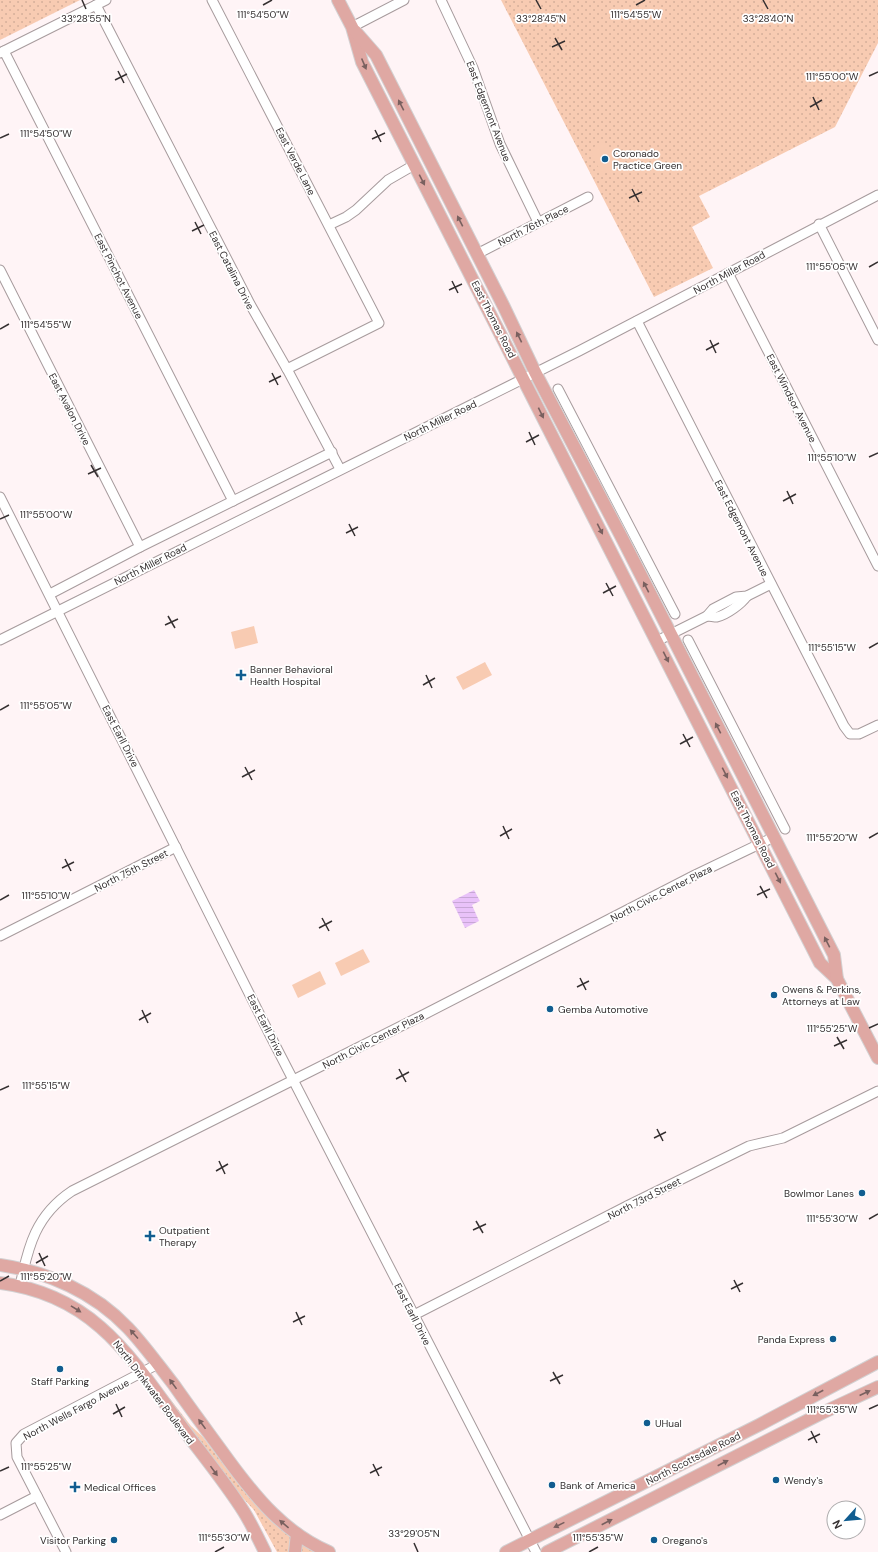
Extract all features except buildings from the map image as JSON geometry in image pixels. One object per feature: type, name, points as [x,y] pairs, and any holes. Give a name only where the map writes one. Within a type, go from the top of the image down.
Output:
[{"type":"main road","name":"East Thomas Road","points":[[338,0],[352,27],[362,62],[675,674],[820,962],[837,979],[878,1058]]},
{"type":"main road","name":"East Thomas Road","points":[[352,27],[376,55],[535,372],[580,444],[655,603],[742,777],[834,955],[837,979]]},
{"type":"main road","name":"North Drinkwater Boulevard","points":[[0,1265],[24,1269],[64,1283],[105,1307],[128,1328],[158,1364],[256,1497],[274,1516],[297,1534],[329,1552]]},
{"type":"main road","name":"North Drinkwater Boulevard","points":[[0,1283],[20,1286],[70,1305],[97,1324],[119,1344],[143,1374],[239,1505],[265,1552]]},
{"type":"main road","name":"North Scottsdale Road","points":[[499,1552],[510,1550],[530,1540],[759,1425],[878,1362]]},
{"type":"main road","name":"North Scottsdale Road","points":[[547,1552],[822,1413],[878,1387]]},
{"type":"main road","points":[[239,1505],[261,1528],[273,1552]]},
{"type":"main road","points":[[295,1552],[297,1534]]},
{"type":"street","points":[[2,52],[106,0]]},
{"type":"street","name":"East Verde Lane","points":[[212,0],[378,323],[287,369]]},
{"type":"street","points":[[352,27],[404,0]]},
{"type":"street","name":"East Edgemont Avenue","points":[[441,0],[473,68],[500,144],[538,222]]},
{"type":"street","name":"East Catalina Drive","points":[[96,5],[250,304],[287,369],[340,469]]},
{"type":"street","name":"East Pinchot Avenue","points":[[2,52],[233,501]]},
{"type":"street","points":[[329,226],[356,210],[388,180],[414,165]]},
{"type":"street","name":"North Miller Road","points":[[0,640],[637,321],[819,224],[878,195]]},
{"type":"street","name":"North 76th Place","points":[[477,254],[588,197]]},
{"type":"street","points":[[819,224],[878,340]]},
{"type":"street","name":"East Avalon Drive","points":[[0,270],[140,547]]},
{"type":"street","name":"East Windsor Avenue","points":[[728,273],[878,566]]},
{"type":"street","name":"East Edgemont Avenue","points":[[637,321],[844,726],[850,734],[859,734],[878,725]]},
{"type":"street","name":"East Thomas Road","points":[[558,388],[580,444],[675,614]]},
{"type":"street","name":"North Miller Road","points":[[50,594],[140,547],[332,452]]},
{"type":"street","name":"East Earll Drive","points":[[0,497],[293,1080],[536,1552]]},
{"type":"street","points":[[658,641],[707,616],[713,609],[736,597],[747,596],[771,584]]},
{"type":"street","points":[[641,610],[666,597]]},
{"type":"street","points":[[688,640],[786,829]]},
{"type":"street","points":[[675,674],[699,662]]},
{"type":"street","name":"East Thomas Road","points":[[742,777],[755,770]]},
{"type":"street","name":"North Civic Center Plaza","points":[[20,1286],[32,1238],[46,1215],[62,1198],[88,1182],[293,1080],[695,875],[774,837]]},
{"type":"street","name":"North 75th Street","points":[[0,936],[176,847]]},
{"type":"street","name":"North 73rd Street","points":[[414,1315],[629,1205],[749,1146],[783,1138],[878,1091]]},
{"type":"street","name":"North Wells Fargo Avenue","points":[[37,1496],[17,1457],[16,1443],[24,1434],[143,1374],[158,1364]]},
{"type":"street","points":[[0,1515],[37,1496],[66,1552]]},
{"type":"shaded area","points":[[0,0],[80,0],[0,40]]},
{"type":"shaded area","points":[[501,0],[878,0],[878,43],[835,127],[699,196],[710,217],[692,227],[713,268],[654,297]]},
{"type":"shaded area","name":"Coronado Practice Green","points":[[602,142],[609,146],[614,154],[616,162],[614,170],[605,172],[601,171],[591,151]]},
{"type":"shaded area","points":[[254,626],[258,643],[235,649],[231,632]]},
{"type":"shaded area","points":[[485,662],[492,675],[463,690],[456,677]]},
{"type":"shaded area","points":[[474,890],[480,901],[472,905],[479,921],[465,928],[452,901]]},
{"type":"shaded area","points":[[363,949],[370,962],[341,976],[335,963]]},
{"type":"shaded area","points":[[320,971],[326,984],[298,998],[292,985]]},
{"type":"shaded area","points":[[160,1386],[191,1426],[202,1436],[252,1501],[266,1516],[297,1542],[315,1552],[277,1552],[254,1510],[227,1481],[162,1391]]},
{"type":"place","name":"Coronado Practice Green","points":[[605,159]]},
{"type":"place","name":"Banner Behavioral Health Hospital","points":[[241,675]]},
{"type":"place","name":"Owens & Perkins, Attorneys at Law","points":[[774,995]]},
{"type":"place","name":"Gemba Automotive","points":[[550,1009]]},
{"type":"place","name":"Bowlmor Lanes","points":[[862,1193]]},
{"type":"place","name":"Outpatient Therapy","points":[[150,1236]]},
{"type":"place","name":"Panda Express","points":[[833,1339]]},
{"type":"place","name":"Staff Parking","points":[[60,1369]]},
{"type":"place","name":"UHual","points":[[647,1423]]},
{"type":"place","name":"Wendy's","points":[[776,1480]]},
{"type":"place","name":"Bank of America","points":[[552,1485]]},
{"type":"place","name":"Medical Offices","points":[[75,1487]]},
{"type":"place","name":"Visitor Parking","points":[[114,1540]]},
{"type":"place","name":"Oregano's","points":[[654,1540]]}]
